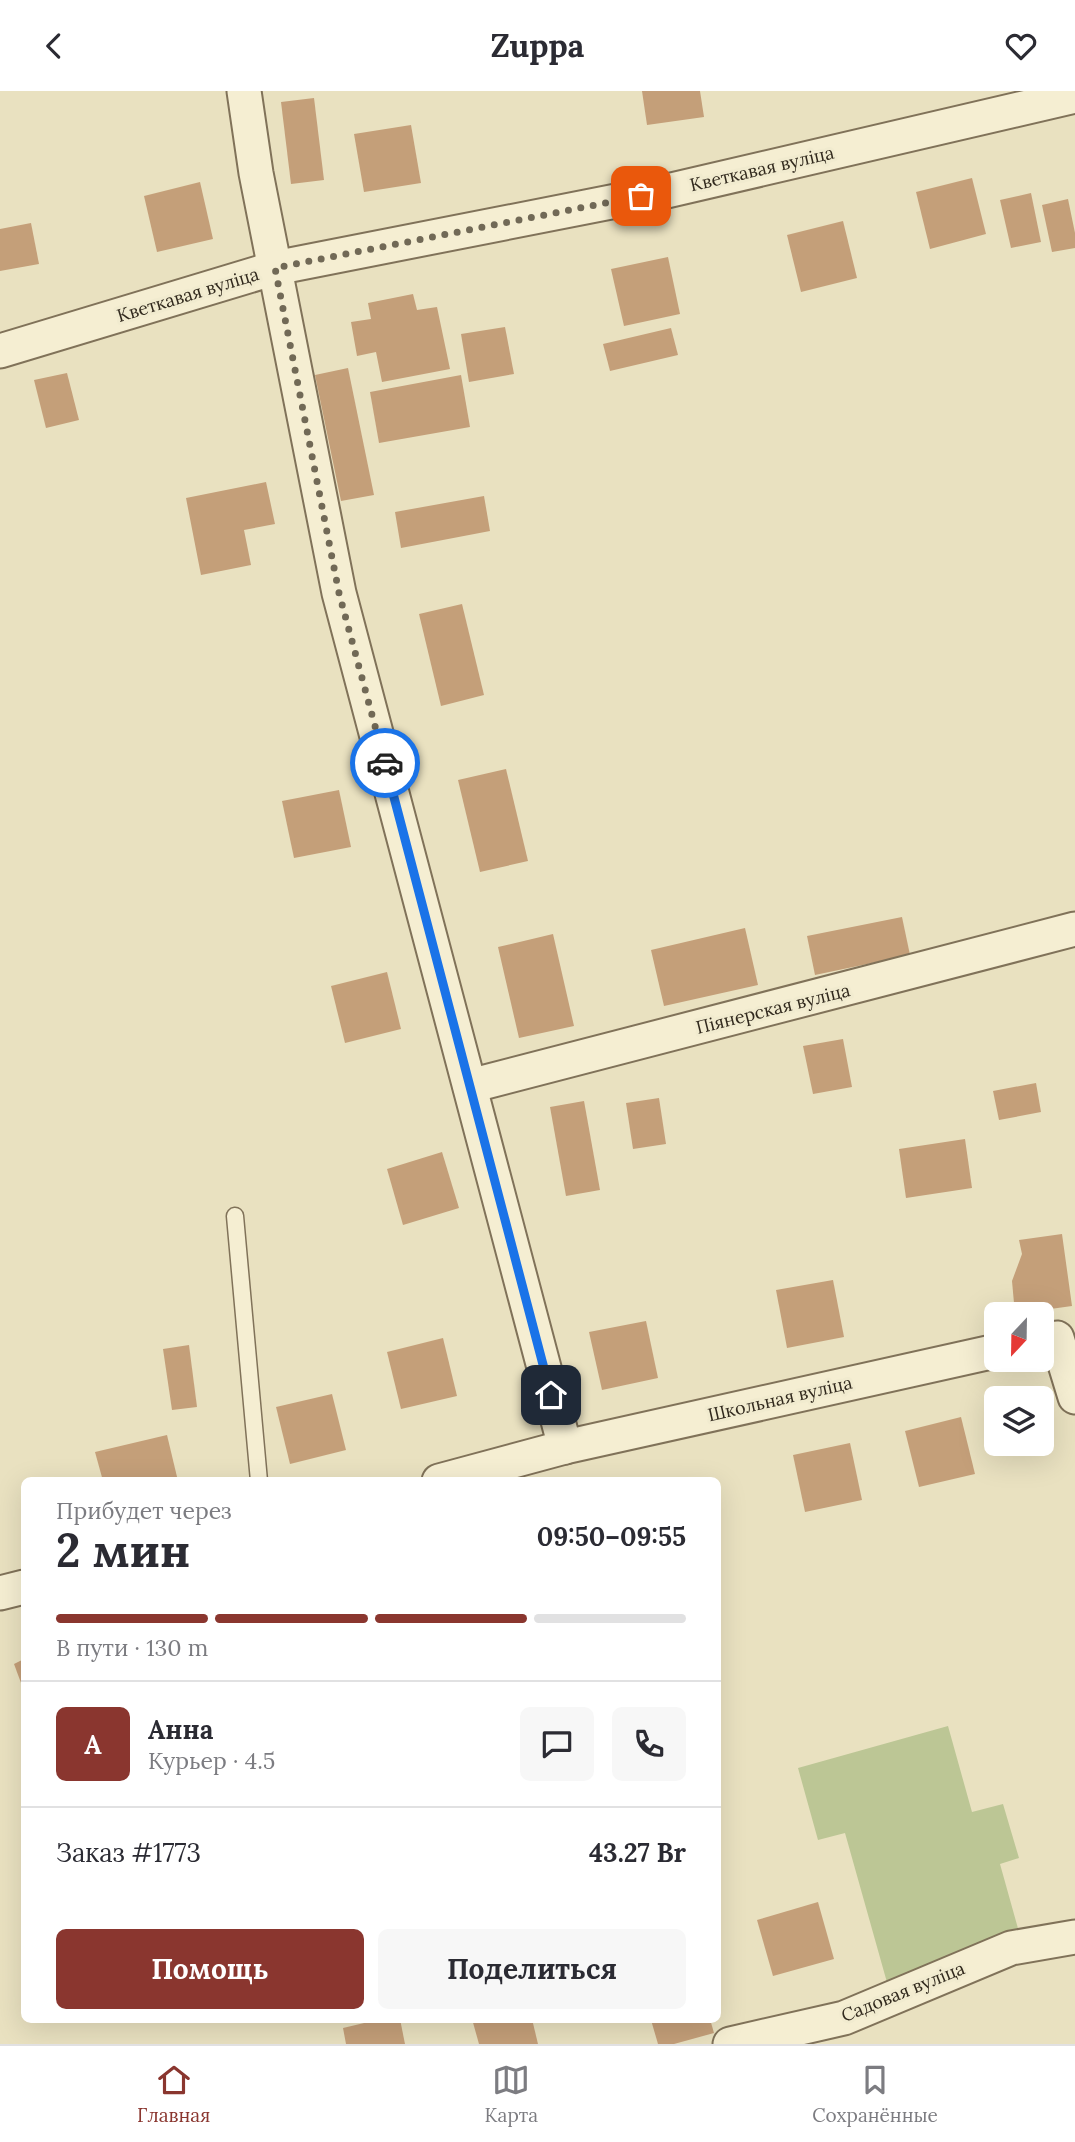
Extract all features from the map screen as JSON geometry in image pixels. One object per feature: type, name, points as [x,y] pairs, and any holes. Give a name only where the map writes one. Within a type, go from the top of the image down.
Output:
[{"type":"street","points":[[244,91],[256,173],[339,593],[565,1447]]},
{"type":"street","name":"Кветкавая вуліца","points":[[0,351],[275,268],[667,191],[1075,96]]},
{"type":"street","name":"Піянерская вуліца","points":[[471,1086],[1075,929]]},
{"type":"street","points":[[1058,1337],[1075,1397]]},
{"type":"street","name":"Школьная вуліца","points":[[454,1477],[565,1447],[984,1354]]},
{"type":"street","points":[[0,1593],[21,1588]]},
{"type":"street","name":"Садовая вуліца","points":[[730,2044],[844,2018],[1011,1948],[1075,1937]]},
{"type":"lane","points":[[234,1216],[259,1477]]},
{"type":"green space","points":[[948,1726],[972,1812],[1003,1804],[1019,1858],[1000,1864],[1019,1932],[888,1986],[845,1833],[818,1840],[798,1768]]},
{"type":"building","points":[[642,91],[700,91],[704,117],[647,125]]},
{"type":"building","points":[[314,98],[324,180],[291,184],[281,102]]},
{"type":"building","points":[[411,125],[421,183],[364,192],[354,134]]},
{"type":"building","points":[[972,178],[986,234],[930,249],[916,192]]},
{"type":"building","points":[[200,182],[213,239],[157,252],[144,196]]},
{"type":"building","points":[[1031,193],[1041,242],[1011,248],[1000,200]]},
{"type":"building","points":[[1068,199],[1075,233],[1075,248],[1052,252],[1042,205]]},
{"type":"building","points":[[843,221],[857,278],[801,292],[787,235]]},
{"type":"building","points":[[31,223],[39,264],[0,271],[0,229]]},
{"type":"building","points":[[668,257],[680,314],[624,326],[611,269]]},
{"type":"building","points":[[413,294],[417,310],[437,307],[450,369],[382,382],[376,352],[357,356],[351,322],[371,319],[368,303]]},
{"type":"building","points":[[505,327],[514,374],[469,382],[461,334]]},
{"type":"building","points":[[671,328],[678,355],[610,371],[603,344]]},
{"type":"building","points":[[348,368],[374,495],[341,501],[315,375]]},
{"type":"building","points":[[67,373],[79,420],[46,428],[34,380]]},
{"type":"building","points":[[461,375],[470,427],[379,443],[370,392]]},
{"type":"building","points":[[266,482],[275,524],[244,530],[251,565],[201,575],[186,498]]},
{"type":"building","points":[[484,496],[490,531],[401,548],[395,512]]},
{"type":"building","points":[[462,604],[484,695],[441,706],[419,614]]},
{"type":"building","points":[[506,769],[528,861],[480,872],[458,780]]},
{"type":"building","points":[[339,790],[351,847],[294,858],[282,801]]},
{"type":"building","points":[[902,917],[910,955],[815,975],[807,936]]},
{"type":"building","points":[[745,928],[758,985],[664,1006],[651,950]]},
{"type":"building","points":[[553,934],[574,1026],[519,1038],[498,947]]},
{"type":"building","points":[[387,972],[401,1029],[345,1043],[331,986]]},
{"type":"building","points":[[843,1039],[852,1087],[813,1094],[803,1046]]},
{"type":"building","points":[[1036,1083],[1041,1112],[999,1120],[993,1091]]},
{"type":"building","points":[[659,1098],[666,1144],[633,1149],[626,1103]]},
{"type":"building","points":[[584,1101],[600,1190],[566,1196],[550,1107]]},
{"type":"building","points":[[965,1139],[972,1188],[906,1198],[899,1149]]},
{"type":"building","points":[[442,1152],[459,1208],[403,1225],[387,1169]]},
{"type":"building","points":[[1062,1234],[1072,1306],[1054,1309],[1054,1302],[1014,1302],[1012,1281],[1022,1254],[1019,1240]]},
{"type":"building","points":[[833,1280],[844,1337],[787,1348],[776,1290]]},
{"type":"building","points":[[646,1321],[658,1378],[602,1390],[589,1332]]},
{"type":"building","points":[[443,1338],[457,1396],[401,1409],[387,1352]]},
{"type":"building","points":[[189,1345],[197,1407],[172,1410],[163,1349]]},
{"type":"building","points":[[332,1394],[346,1450],[290,1464],[276,1407]]},
{"type":"building","points":[[961,1417],[975,1474],[919,1487],[905,1431]]},
{"type":"building","points":[[167,1435],[177,1477],[102,1477],[95,1452]]},
{"type":"building","points":[[850,1443],[862,1500],[805,1512],[793,1455]]},
{"type":"building","points":[[21,1660],[21,1683],[14,1664]]},
{"type":"building","points":[[818,1902],[834,1959],[773,1976],[757,1920]]},
{"type":"building","points":[[364,2023],[401,2023],[405,2044],[346,2044],[343,2028]]},
{"type":"building","points":[[473,2023],[533,2023],[538,2044],[479,2044]]},
{"type":"building","points":[[652,2023],[711,2023],[714,2033],[674,2044],[658,2044]]},
{"type":"way so far","points":[[385,763],[339,593],[275,268],[641,196]]},
{"type":"route","points":[[385,763],[551,1395]]}]
